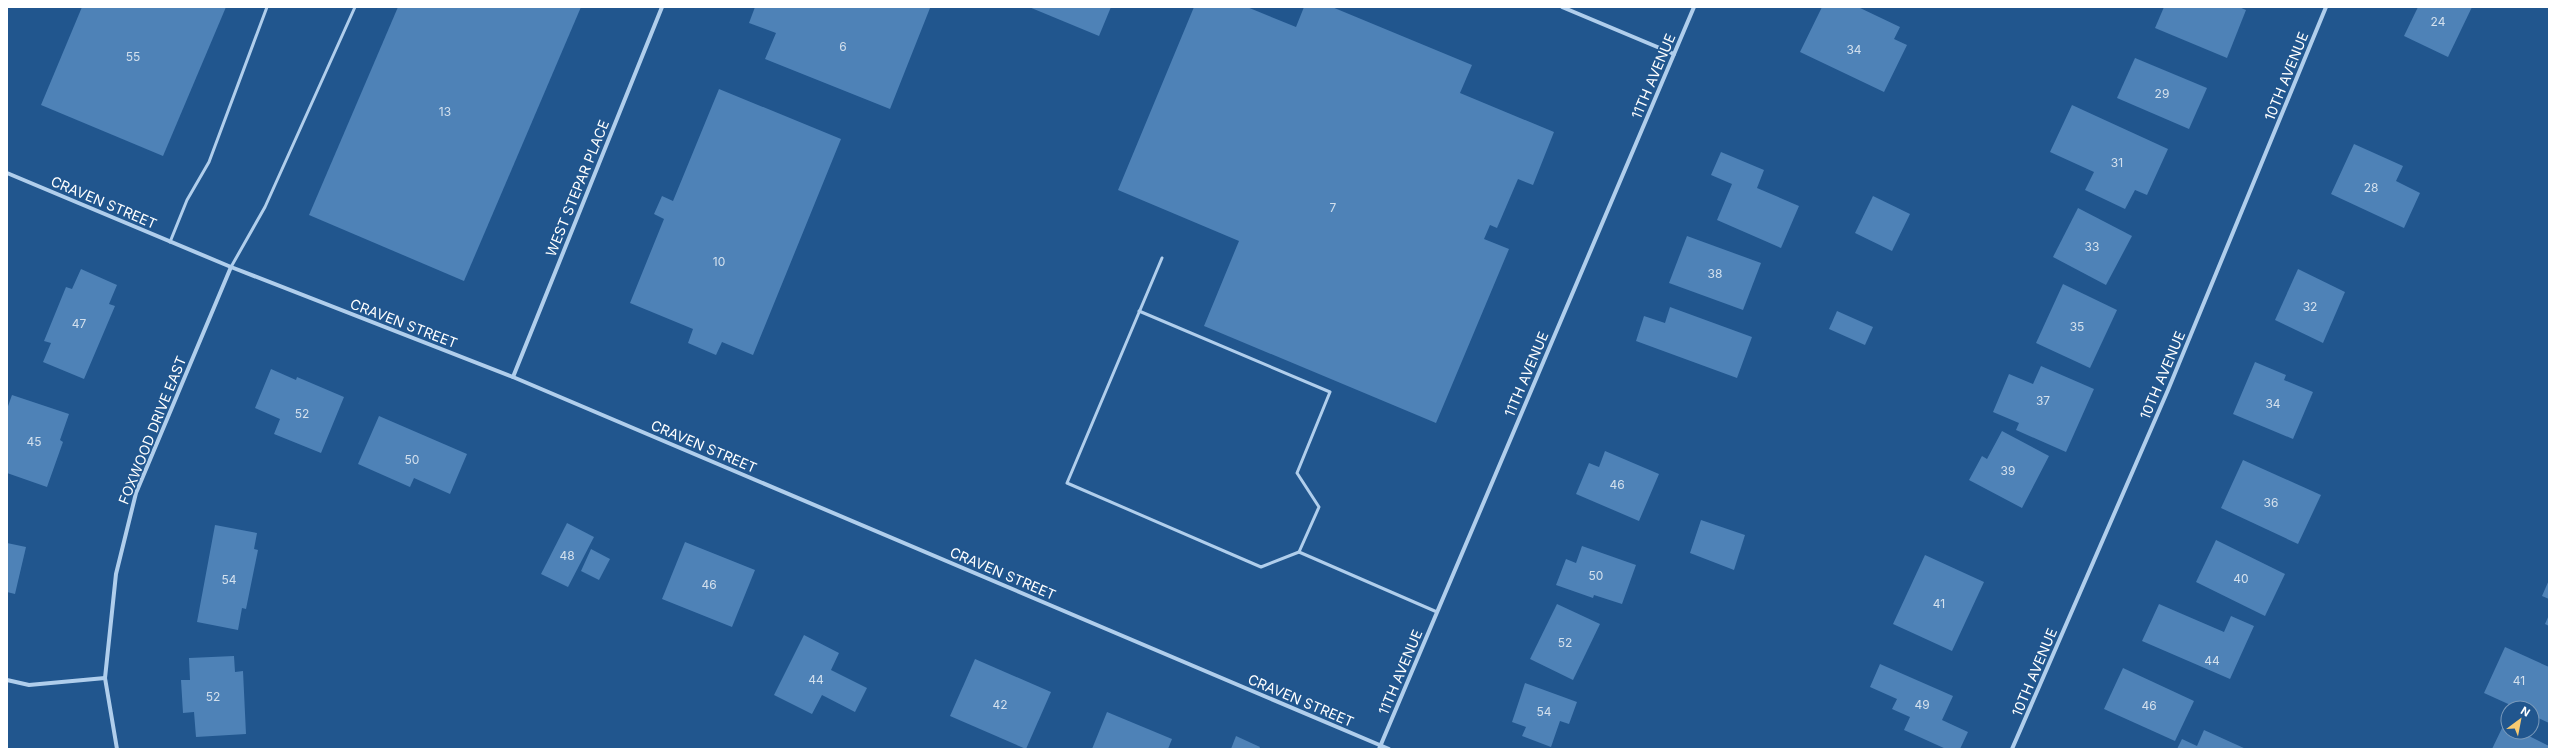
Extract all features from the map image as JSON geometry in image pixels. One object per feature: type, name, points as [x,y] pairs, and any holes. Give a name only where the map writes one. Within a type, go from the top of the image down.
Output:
[{"type":"street","name":"WEST STEPAR PLACE","points":[[513,377],[662,7]]},
{"type":"street","points":[[1562,7],[1674,54]]},
{"type":"street","name":"11TH AVENUE","points":[[1380,747],[1694,7]]},
{"type":"street","name":"10TH AVENUE","points":[[2012,749],[2168,390],[2326,7]]},
{"type":"street","name":"CRAVEN STREET","points":[[7,173],[231,267],[513,377],[1380,747],[1389,749]]},
{"type":"street","name":"FOXWOOD DRIVE EAST","points":[[117,749],[105,678],[116,574],[136,493],[231,267]]},
{"type":"street","points":[[7,680],[29,685],[105,678]]},
{"type":"lane","points":[[170,242],[187,200],[209,162],[267,7]]},
{"type":"lane","points":[[231,267],[265,207],[355,7]]},
{"type":"lane","points":[[1140,310],[1330,392],[1297,473],[1319,507],[1299,552],[1261,567],[1067,483],[1140,310],[1162,258]]},
{"type":"lane","points":[[1299,552],[1437,612]]},
{"type":"building","points":[[82,7],[226,7],[163,156],[41,105]]},
{"type":"building","points":[[398,7],[581,7],[464,281],[309,215]]},
{"type":"building","points":[[755,7],[930,8],[890,109],[765,59],[776,33],[749,23]]},
{"type":"building","points":[[1029,7],[1111,7],[1099,36]]},
{"type":"building","points":[[1194,7],[1247,7],[1296,27],[1304,7],[1332,7],[1472,65],[1460,93],[1554,132],[1533,185],[1518,179],[1497,228],[1490,225],[1484,239],[1509,249],[1436,423],[1204,326],[1239,241],[1118,190]]},
{"type":"building","points":[[1822,7],[1858,7],[1900,27],[1894,39],[1907,45],[1884,92],[1800,52]]},
{"type":"building","points":[[2164,7],[2239,7],[2246,10],[2227,58],[2155,28]]},
{"type":"building","points":[[2418,7],[2472,7],[2448,57],[2404,36]]},
{"type":"building","points":[[2135,58],[2207,88],[2189,129],[2117,98]]},
{"type":"building","points":[[719,89],[841,139],[753,355],[722,342],[716,355],[688,343],[693,329],[630,303],[664,219],[654,214],[662,196],[673,201]]},
{"type":"building","points":[[2072,105],[2168,149],[2147,195],[2135,190],[2125,209],[2085,190],[2094,172],[2050,152]]},
{"type":"building","points":[[2354,144],[2403,166],[2396,181],[2420,193],[2404,228],[2331,194]]},
{"type":"building","points":[[1721,152],[1764,170],[1757,188],[1799,206],[1781,248],[1717,220],[1732,184],[1711,175]]},
{"type":"building","points":[[1873,196],[1910,214],[1892,251],[1855,233]]},
{"type":"building","points":[[2078,208],[2132,236],[2106,285],[2053,257]]},
{"type":"building","points":[[1687,236],[1761,263],[1743,310],[1669,283]]},
{"type":"building","points":[[81,269],[117,285],[109,304],[115,306],[84,379],[43,362],[51,343],[44,341],[66,287],[72,289]]},
{"type":"building","points":[[2298,269],[2345,292],[2323,343],[2275,320]]},
{"type":"building","points":[[2063,284],[2117,310],[2090,368],[2036,343]]},
{"type":"building","points":[[1670,307],[1752,337],[1737,378],[1636,341],[1644,316],[1665,323]]},
{"type":"building","points":[[1837,311],[1873,327],[1865,345],[1829,329]]},
{"type":"building","points":[[2255,362],[2286,375],[2284,380],[2313,392],[2293,439],[2233,414]]},
{"type":"building","points":[[2041,366],[2094,389],[2066,452],[2016,430],[2019,423],[1993,412],[2009,374],[2033,384]]},
{"type":"building","points":[[271,369],[296,380],[297,377],[344,397],[321,453],[274,434],[280,419],[255,408]]},
{"type":"building","points":[[12,395],[69,414],[60,440],[63,442],[47,487],[7,473],[7,409]]},
{"type":"building","points":[[379,416],[467,454],[450,494],[414,478],[410,487],[358,464]]},
{"type":"building","points":[[2002,431],[2049,456],[2022,508],[1969,480],[1982,456],[1987,459]]},
{"type":"building","points":[[1605,451],[1659,474],[1639,521],[1576,494],[1589,463],[1599,467]]},
{"type":"building","points":[[2243,460],[2321,495],[2298,544],[2221,508]]},
{"type":"building","points":[[1701,520],[1745,535],[1734,570],[1690,553]]},
{"type":"building","points":[[567,523],[594,537],[568,587],[541,574]]},
{"type":"building","points":[[215,525],[257,533],[254,549],[258,550],[246,609],[242,608],[238,630],[197,622]]},
{"type":"building","points":[[2216,540],[2285,574],[2265,616],[2196,582]]},
{"type":"building","points":[[685,542],[755,570],[732,627],[662,599]]},
{"type":"building","points":[[7,543],[26,547],[15,594],[7,592]]},
{"type":"building","points":[[1582,546],[1636,565],[1622,604],[1594,595],[1593,598],[1556,585],[1566,559],[1576,563]]},
{"type":"building","points":[[591,549],[610,559],[599,580],[581,571]]},
{"type":"building","points":[[1925,555],[1984,582],[1952,651],[1893,624]]},
{"type":"building","points":[[2549,580],[2549,599],[2542,596]]},
{"type":"building","points":[[1557,604],[1600,624],[1573,680],[1530,659]]},
{"type":"building","points":[[2159,604],[2224,632],[2231,616],[2254,626],[2230,679],[2142,641]]},
{"type":"building","points":[[2549,615],[2549,626],[2545,624]]},
{"type":"building","points":[[804,635],[839,653],[831,670],[867,688],[855,712],[822,695],[812,714],[774,695]]},
{"type":"building","points":[[2505,647],[2549,667],[2549,723],[2540,719],[2540,700],[2500,700],[2484,693]]},
{"type":"building","points":[[234,656],[235,672],[243,671],[246,734],[196,737],[194,712],[183,713],[181,680],[190,680],[189,658]]},
{"type":"building","points":[[975,659],[1051,692],[1026,749],[950,716]]},
{"type":"building","points":[[1880,664],[1953,696],[1942,720],[1968,732],[1960,749],[1946,749],[1904,730],[1910,717],[1892,709],[1897,699],[1870,687]]},
{"type":"building","points":[[2123,668],[2194,701],[2175,741],[2104,709]]},
{"type":"building","points":[[1525,683],[1577,702],[1569,724],[1560,721],[1551,747],[1522,736],[1526,727],[1512,722]]},
{"type":"building","points":[[1107,712],[1172,739],[1168,749],[1092,749]]},
{"type":"building","points":[[2204,730],[2246,749],[2177,749],[2182,739],[2197,746]]},
{"type":"building","points":[[2500,732],[2500,740],[2537,740],[2549,746],[2549,749],[2492,749]]},
{"type":"building","points":[[1236,736],[1260,747],[1259,749],[1231,749]]}]
